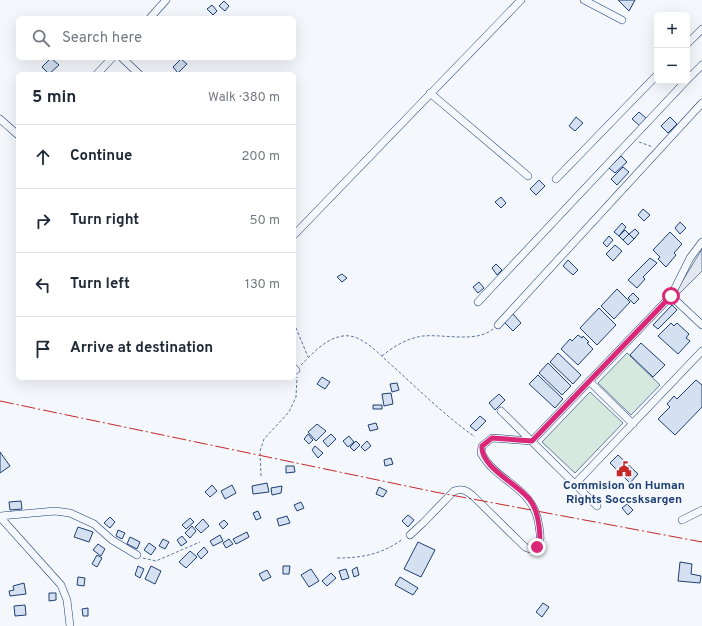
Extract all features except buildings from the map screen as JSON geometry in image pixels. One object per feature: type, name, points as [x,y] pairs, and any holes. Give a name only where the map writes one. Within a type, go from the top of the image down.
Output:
[{"type":"street","points":[[152,16],[166,0]]},
{"type":"street","points":[[296,233],[521,0]]},
{"type":"street","points":[[584,0],[622,20]]},
{"type":"street","points":[[690,41],[702,29]]},
{"type":"street","points":[[99,72],[110,60]]},
{"type":"street","points":[[124,60],[137,72]]},
{"type":"street","points":[[690,78],[702,64]]},
{"type":"street","points":[[556,179],[654,78]]},
{"type":"street","points":[[478,302],[684,84]]},
{"type":"street","points":[[430,94],[528,176]]},
{"type":"street","points":[[498,325],[702,103]]},
{"type":"street","points":[[0,119],[16,133]]},
{"type":"street","points":[[532,441],[671,296],[690,258],[702,242]]},
{"type":"street","points":[[671,296],[702,325]]},
{"type":"street","points":[[575,484],[702,351]]},
{"type":"street","points":[[589,381],[633,424]]},
{"type":"street","points":[[501,412],[597,506]]},
{"type":"street","points":[[410,534],[423,524],[454,491],[460,489],[466,490],[473,496],[525,547],[530,549],[537,547],[540,536],[534,507],[522,492],[491,466],[481,452],[482,446],[492,438],[532,441]]},
{"type":"street","points":[[682,520],[702,510]]},
{"type":"street","points":[[0,517],[55,512],[70,513],[94,524],[112,540],[137,555]]},
{"type":"street","points":[[0,517],[61,585],[67,600],[70,626]]},
{"type":"path","points":[[631,140],[659,150]]},
{"type":"path","points":[[381,356],[391,348],[422,336],[481,336],[487,334],[498,325]]},
{"type":"path","points":[[296,328],[308,358]]},
{"type":"path","points":[[296,368],[322,346],[343,336],[354,337],[362,340],[450,419],[475,437]]},
{"type":"path","points":[[261,476],[260,451],[264,439],[289,412],[294,402],[298,382],[296,373]]},
{"type":"path","points":[[336,558],[357,558],[374,555],[390,548],[410,534]]},
{"type":"path","points":[[137,555],[156,561],[200,542]]},
{"type":"shaded area","points":[[702,249],[702,271],[676,297],[674,295]]},
{"type":"shaded area","points":[[627,353],[660,385],[631,415],[598,383]]},
{"type":"shaded area","points":[[590,392],[623,423],[575,473],[542,442]]},
{"type":"power","points":[[0,401],[435,492],[702,542]]},
{"type":"place","name":"Commision on Human Rights Soccsksargen","points":[[624,469]]},
{"type":"route","points":[[537,547],[540,543],[539,522],[534,507],[522,492],[485,460],[481,452],[482,446],[486,441],[492,438],[532,441],[671,296]]}]
